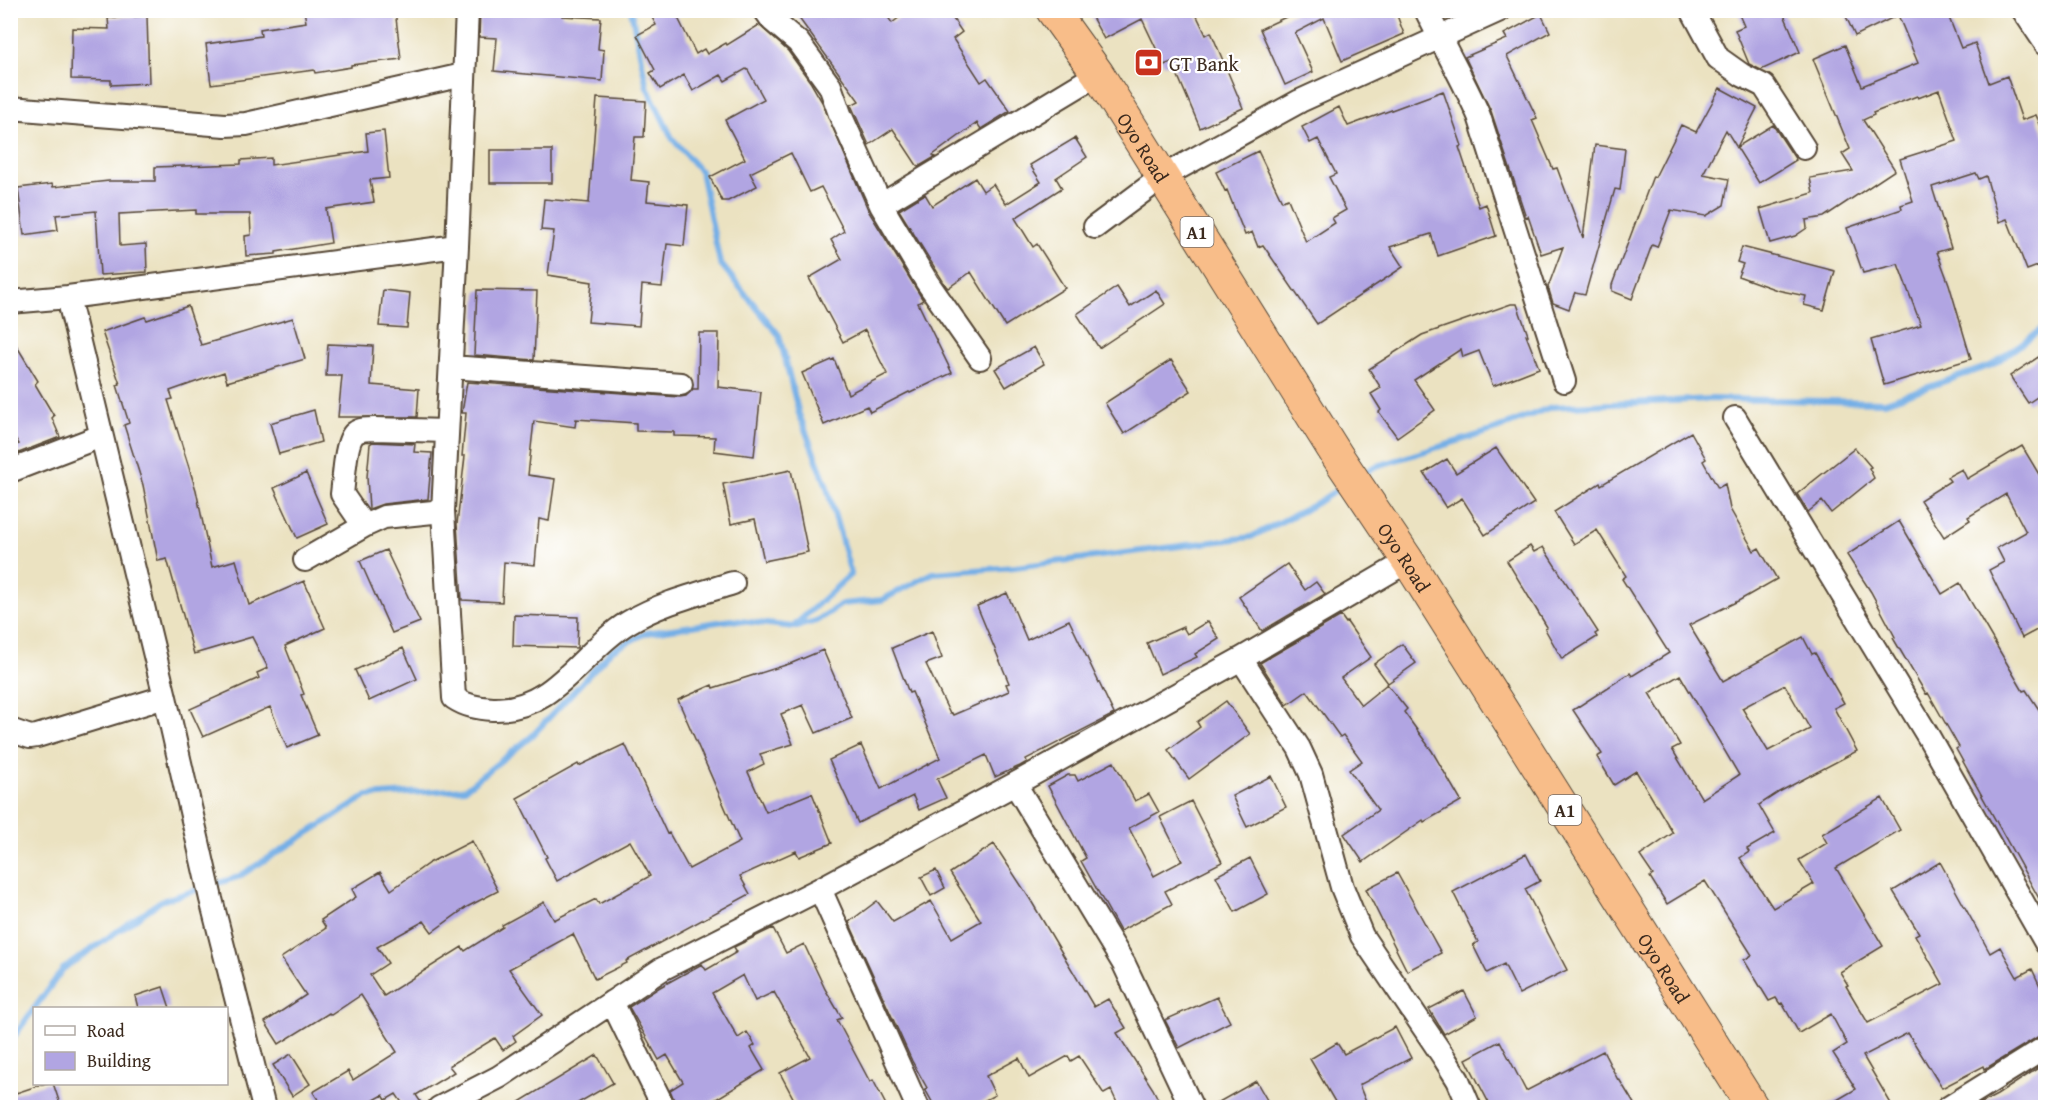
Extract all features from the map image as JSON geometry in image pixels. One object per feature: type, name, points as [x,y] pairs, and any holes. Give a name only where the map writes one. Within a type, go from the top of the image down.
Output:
[{"type":"highway","name":"Oyo Road","points":[[1052,10],[1098,74],[1338,457],[1408,561],[1753,1107]]},
{"type":"street","points":[[467,10],[442,512],[454,698],[465,705],[485,709],[504,709],[535,701],[564,679],[627,623],[657,608],[733,583]]},
{"type":"street","points":[[765,10],[772,20],[798,42],[830,86],[881,206],[927,282],[980,358]]},
{"type":"street","points":[[1426,10],[1464,81],[1479,116],[1564,381]]},
{"type":"street","points":[[1095,227],[1162,177],[1300,101],[1500,10]]},
{"type":"street","points":[[1692,10],[1718,58],[1742,75],[1764,86],[1804,148]]},
{"type":"street","points":[[2023,10],[2046,44]]},
{"type":"street","points":[[881,206],[1098,74]]},
{"type":"street","points":[[10,108],[213,124],[246,124],[463,75]]},
{"type":"street","points":[[10,302],[68,297],[457,246]]},
{"type":"street","points":[[68,297],[165,697],[203,866],[264,1107]]},
{"type":"street","points":[[451,367],[681,384]]},
{"type":"street","points":[[1735,418],[1928,735],[2046,943]]},
{"type":"street","points":[[364,526],[342,494],[348,443],[354,434],[364,429],[447,431]]},
{"type":"street","points":[[10,471],[101,436]]},
{"type":"street","points":[[305,560],[384,517],[442,512]]},
{"type":"street","points":[[440,1107],[499,1077],[662,969],[820,889],[1015,784],[1241,659],[1408,561]]},
{"type":"street","points":[[1241,659],[1299,748],[1311,774],[1342,887],[1362,936],[1443,1056],[1458,1080],[1470,1107]]},
{"type":"street","points":[[10,729],[30,737],[37,736],[165,697]]},
{"type":"street","points":[[1015,784],[1124,964],[1192,1107]]},
{"type":"street","points":[[820,889],[918,1107]]},
{"type":"street","points":[[612,1002],[664,1107]]},
{"type":"street","points":[[1948,1107],[2046,1047]]},
{"type":"building","points":[[304,10],[395,10],[401,59],[351,65],[351,67],[315,73],[314,70],[211,84],[206,44],[261,36],[260,29],[306,22]]},
{"type":"building","points":[[480,10],[562,10],[562,16],[601,18],[598,49],[604,50],[602,81],[494,71],[497,38],[479,37]]},
{"type":"building","points":[[648,10],[674,10],[696,54],[704,49],[707,54],[726,43],[727,45],[759,25],[788,51],[822,102],[869,212],[923,300],[918,303],[952,373],[870,412],[867,406],[824,425],[802,373],[834,359],[848,394],[887,374],[865,330],[843,342],[809,278],[842,259],[831,240],[844,231],[821,187],[810,192],[791,153],[750,173],[757,186],[728,201],[722,201],[710,177],[745,159],[725,120],[764,99],[746,69],[725,81],[721,75],[693,91],[684,75],[660,89],[650,73],[655,70],[637,35],[656,25]]},
{"type":"building","points":[[793,10],[883,10],[892,23],[909,10],[947,10],[962,32],[953,39],[981,82],[987,78],[1010,111],[981,129],[977,123],[933,155],[935,157],[918,167],[893,129],[869,145],[851,105],[859,101]]},
{"type":"building","points":[[1088,10],[1194,10],[1206,35],[1211,32],[1243,108],[1200,128],[1172,62],[1164,65],[1142,19],[1104,39]]},
{"type":"building","points":[[1301,10],[1395,10],[1404,34],[1342,61],[1324,18],[1295,33],[1313,72],[1285,85],[1260,29]]},
{"type":"building","points":[[1737,10],[1782,10],[1800,52],[1761,70],[1749,64],[1735,30],[1744,26]]},
{"type":"building","points":[[1843,10],[1946,10],[1961,48],[1975,43],[1989,83],[2007,76],[2022,120],[2036,115],[2046,138],[2046,263],[2027,270],[2007,219],[1999,222],[1986,176],[1979,179],[1976,173],[1932,187],[1951,248],[1937,252],[1971,359],[1884,385],[1871,340],[1921,325],[1898,264],[1863,273],[1847,228],[1902,209],[1901,205],[1913,201],[1900,159],[1957,141],[1939,90],[1873,113],[1874,115],[1863,120],[1895,170],[1824,217],[1806,220],[1807,228],[1795,236],[1770,243],[1760,209],[1813,193],[1810,178],[1853,171],[1842,154],[1850,149],[1813,59],[1845,45],[1862,86],[1918,63],[1898,15],[1855,36]]},
{"type":"building","points":[[1541,14],[1550,32],[1507,56],[1537,118],[1532,120],[1553,169],[1557,168],[1583,238],[1595,145],[1625,149],[1620,190],[1615,189],[1585,295],[1575,292],[1569,309],[1553,303],[1548,287],[1563,247],[1541,254],[1528,216],[1526,217],[1491,111],[1465,57],[1507,39],[1504,34]]},
{"type":"building","points":[[147,16],[149,83],[111,85],[111,80],[71,79],[72,28],[109,29],[108,18]]},
{"type":"building","points":[[1720,88],[1757,108],[1737,147],[1773,125],[1796,160],[1759,183],[1726,130],[1703,174],[1729,179],[1724,205],[1706,216],[1671,210],[1657,247],[1652,245],[1632,299],[1612,291],[1612,285],[1653,176],[1655,177],[1681,125],[1696,132]]},
{"type":"building","points":[[1443,91],[1462,146],[1459,147],[1479,207],[1486,204],[1496,236],[1438,256],[1431,234],[1390,247],[1403,267],[1317,324],[1263,245],[1258,247],[1252,232],[1245,235],[1227,190],[1225,191],[1216,172],[1258,151],[1282,201],[1288,199],[1306,242],[1335,223],[1332,218],[1346,210],[1329,177],[1336,174],[1318,139],[1310,143],[1302,127],[1339,107],[1348,126]]},
{"type":"building","points":[[597,98],[646,101],[644,137],[635,137],[631,180],[649,182],[647,201],[688,205],[684,246],[667,244],[662,287],[642,285],[639,326],[588,322],[592,282],[548,275],[554,231],[541,230],[544,199],[589,203]]},
{"type":"building","points":[[384,131],[389,178],[370,180],[374,202],[326,209],[331,243],[276,252],[276,254],[246,256],[245,236],[251,235],[250,214],[196,214],[196,210],[119,214],[120,246],[146,244],[147,272],[100,275],[96,211],[56,215],[58,230],[24,235],[18,188],[109,181],[155,181],[155,167],[241,164],[241,160],[271,158],[271,165],[368,151],[366,133]]},
{"type":"building","points":[[1075,138],[1087,157],[1056,178],[1062,188],[1015,218],[1033,247],[1037,244],[1065,288],[1005,326],[971,272],[948,288],[946,286],[899,210],[925,194],[932,206],[975,178],[983,191],[993,184],[1006,204],[1041,182],[1030,165]]},
{"type":"building","points":[[490,150],[552,150],[552,183],[490,183]]},
{"type":"building","points":[[1742,247],[1835,271],[1824,310],[1804,305],[1806,296],[1777,290],[1738,276],[1743,264],[1737,262]]},
{"type":"building","points":[[1117,287],[1130,307],[1156,290],[1165,304],[1099,348],[1077,314]]},
{"type":"building","points":[[383,290],[410,293],[407,328],[379,326]]},
{"type":"building","points":[[477,290],[537,291],[534,360],[474,355]]},
{"type":"building","points":[[1511,304],[1517,304],[1539,368],[1493,386],[1479,351],[1463,357],[1461,349],[1414,380],[1435,410],[1397,437],[1379,412],[1381,410],[1371,394],[1381,388],[1369,369],[1422,335]]},
{"type":"building","points":[[188,306],[201,345],[293,318],[305,359],[227,382],[224,372],[170,391],[173,399],[168,400],[196,490],[212,567],[236,560],[249,605],[304,581],[325,628],[285,646],[304,694],[301,695],[318,735],[287,748],[270,707],[203,737],[190,709],[259,678],[257,673],[268,668],[252,637],[194,654],[167,559],[158,561],[143,485],[124,425],[129,423],[117,385],[120,384],[102,332],[145,317],[147,320]]},
{"type":"building","points":[[699,333],[719,333],[718,387],[761,392],[754,456],[714,451],[715,437],[674,436],[674,432],[636,431],[636,423],[576,419],[575,427],[534,421],[528,475],[555,479],[549,521],[539,519],[535,565],[504,562],[502,602],[462,600],[457,524],[465,456],[462,456],[466,413],[462,413],[467,382],[686,396],[693,389],[698,389]]},
{"type":"building","points":[[10,335],[38,381],[35,384],[54,416],[52,418],[60,437],[16,454],[13,446],[19,444],[10,430]]},
{"type":"building","points":[[328,344],[373,346],[371,385],[419,389],[417,417],[338,417],[342,376],[326,376]]},
{"type":"building","points":[[1034,347],[1044,364],[1006,387],[995,369]]},
{"type":"building","points":[[2046,352],[2046,391],[2028,403],[2010,376]]},
{"type":"building","points":[[1171,360],[1191,391],[1124,434],[1105,403]]},
{"type":"building","points":[[314,410],[321,442],[279,454],[270,423]]},
{"type":"building","points":[[1691,432],[1718,488],[1725,484],[1730,509],[1754,551],[1759,548],[1777,579],[1689,625],[1723,681],[1803,637],[1844,703],[1834,708],[1857,751],[1759,805],[1775,833],[1747,849],[1749,852],[1740,858],[1773,908],[1814,884],[1799,860],[1827,843],[1822,834],[1882,798],[1900,830],[1836,868],[1883,946],[1840,972],[1868,1023],[1943,984],[1915,935],[1919,933],[1893,891],[1940,862],[1990,953],[2000,947],[2017,977],[2032,969],[2040,986],[2046,983],[2046,1034],[1985,1069],[1984,1066],[1942,1088],[1908,1033],[1863,1056],[1893,1107],[1825,1107],[1856,1089],[1833,1053],[1847,1044],[1831,1014],[1799,1033],[1782,1003],[1780,1004],[1776,998],[1769,1001],[1744,960],[1752,955],[1705,881],[1667,904],[1650,877],[1653,875],[1640,856],[1673,833],[1636,771],[1614,785],[1597,757],[1602,754],[1573,710],[1630,673],[1632,676],[1669,653],[1622,579],[1626,576],[1597,530],[1574,544],[1554,512],[1600,483],[1601,485]],"holes":[[[1680,675],[1739,775],[1702,799],[1672,749],[1680,745],[1649,693]],[[1785,685],[1810,729],[1768,751],[1742,708]]]},
{"type":"building","points":[[373,442],[415,444],[414,452],[432,453],[428,499],[383,504],[369,509],[367,477],[370,444]]},
{"type":"building","points":[[2022,446],[2046,486],[2046,625],[2022,638],[1989,570],[2004,562],[1997,548],[2026,532],[2006,494],[1968,517],[1970,520],[1944,537],[1920,500],[1950,481],[1947,477],[1962,469],[1967,479]]},
{"type":"building","points":[[1496,448],[1534,503],[1485,535],[1462,498],[1446,508],[1424,473],[1447,459],[1456,473]]},
{"type":"building","points":[[1855,448],[1871,467],[1869,468],[1874,478],[1831,513],[1822,501],[1808,512],[1797,494]]},
{"type":"building","points":[[791,470],[808,552],[764,561],[755,519],[731,524],[723,484]]},
{"type":"building","points":[[306,473],[328,524],[297,538],[274,488]]},
{"type":"building","points":[[1899,521],[1942,594],[1960,583],[2023,691],[2026,690],[2046,720],[2046,911],[1956,749],[1959,747],[1893,638],[1895,637],[1871,592],[1847,555]]},
{"type":"building","points":[[1530,546],[1534,552],[1543,547],[1598,632],[1595,634],[1597,637],[1562,659],[1545,629],[1547,627],[1507,561]]},
{"type":"building","points":[[386,550],[420,622],[392,633],[360,561]]},
{"type":"building","points":[[1287,564],[1305,590],[1316,582],[1325,594],[1262,631],[1239,597]]},
{"type":"building","points":[[1007,593],[1027,640],[1069,620],[1114,714],[1026,759],[1027,762],[1020,766],[995,777],[986,755],[937,779],[946,798],[919,810],[913,796],[858,823],[829,760],[861,745],[881,789],[940,758],[912,692],[909,693],[892,648],[932,631],[942,658],[926,664],[950,714],[953,715],[1009,691],[1006,684],[1009,683],[977,606]]},
{"type":"building","points":[[514,615],[578,617],[577,648],[513,646]]},
{"type":"building","points":[[1341,616],[1371,657],[1341,678],[1361,705],[1387,684],[1407,709],[1404,712],[1432,751],[1461,801],[1424,822],[1423,820],[1363,862],[1344,834],[1378,810],[1349,770],[1362,761],[1343,735],[1340,737],[1307,691],[1287,705],[1260,663]]},
{"type":"building","points":[[1208,621],[1219,639],[1195,654],[1197,657],[1160,674],[1147,643],[1183,627],[1187,634]]},
{"type":"building","points":[[1402,644],[1416,663],[1388,683],[1374,664]]},
{"type":"building","points":[[403,648],[417,679],[369,701],[355,670]]},
{"type":"building","points":[[823,650],[852,718],[816,733],[803,705],[781,714],[793,744],[760,754],[764,764],[748,772],[766,812],[812,793],[832,843],[799,857],[796,851],[740,876],[750,894],[595,979],[573,934],[509,969],[542,1015],[513,1036],[516,1041],[503,1050],[495,1038],[449,1066],[454,1072],[416,1095],[424,1107],[405,1107],[396,1094],[386,1100],[383,1095],[362,1107],[323,1107],[313,1092],[348,1071],[353,1080],[397,1052],[361,995],[279,1044],[265,1022],[306,995],[281,958],[326,928],[321,920],[356,897],[352,889],[380,872],[391,890],[429,863],[472,841],[498,891],[467,907],[432,932],[424,921],[377,947],[388,963],[370,975],[384,996],[462,947],[465,951],[503,927],[502,925],[544,902],[554,920],[596,899],[599,904],[650,876],[630,841],[557,881],[517,798],[578,764],[579,766],[625,744],[667,834],[669,833],[689,869],[740,842],[678,700],[712,685],[713,688],[792,663]]},
{"type":"building","points":[[1226,701],[1250,734],[1189,779],[1168,750],[1200,727],[1197,722]]},
{"type":"building","points":[[1114,762],[1135,801],[1149,794],[1159,812],[1129,828],[1154,876],[1182,861],[1160,817],[1191,801],[1222,862],[1165,891],[1172,904],[1120,931],[1081,861],[1086,858],[1048,786],[1068,775],[1075,775],[1078,781]]},
{"type":"building","points":[[1271,776],[1286,807],[1247,827],[1232,796]]},
{"type":"building","points":[[994,844],[1030,899],[1094,1007],[1108,999],[1126,1028],[1117,1033],[1162,1107],[1119,1107],[1111,1090],[1104,1094],[1079,1056],[1071,1061],[1068,1056],[1029,1078],[1019,1058],[986,1076],[995,1095],[972,1107],[935,1107],[849,922],[877,901],[893,922],[931,901],[952,938],[981,921],[950,873]]},
{"type":"building","points":[[1526,854],[1540,881],[1525,889],[1567,970],[1519,994],[1504,964],[1487,973],[1473,945],[1478,942],[1453,892]]},
{"type":"building","points":[[1250,858],[1268,894],[1235,912],[1216,876]]},
{"type":"building","points":[[936,870],[945,888],[931,896],[921,877]]},
{"type":"building","points":[[1397,873],[1441,953],[1407,971],[1366,889]]},
{"type":"building","points":[[773,928],[786,953],[804,944],[825,989],[842,1018],[837,1020],[870,1082],[873,1080],[887,1107],[798,1107],[780,1073],[810,1057],[774,992],[755,1001],[743,975],[712,993],[738,1038],[747,1032],[755,1045],[751,1048],[764,1070],[703,1107],[677,1107],[670,1090],[683,1082],[667,1055],[659,1060],[629,1007],[702,964],[706,970],[737,952],[734,947]]},
{"type":"building","points":[[163,987],[170,1007],[138,1007],[135,996]]},
{"type":"building","points":[[1464,991],[1477,1016],[1444,1034],[1429,1009]]},
{"type":"building","points":[[1217,997],[1230,1022],[1179,1048],[1165,1020]]},
{"type":"building","points":[[1395,1027],[1411,1058],[1359,1085],[1368,1107],[1338,1107],[1310,1059],[1337,1043],[1344,1054]]},
{"type":"building","points":[[1500,1041],[1526,1091],[1603,1051],[1618,1080],[1636,1107],[1491,1107],[1466,1059]]},
{"type":"building","points":[[291,1054],[310,1084],[292,1096],[273,1065]]},
{"type":"building","points":[[597,1055],[613,1083],[571,1107],[511,1107]]},
{"type":"building","points":[[2046,1063],[2046,1107],[1974,1107],[1997,1095]]},
{"type":"building","points":[[1256,1081],[1271,1107],[1210,1107]]},
{"type":"building","points":[[40,1085],[54,1085],[61,1107],[10,1107],[10,1095]]},
{"type":"waterway","points":[[631,10],[647,87],[672,138],[701,172],[720,263],[779,335],[799,414],[826,484],[851,574],[796,624]]},
{"type":"waterway","points":[[1361,475],[1374,467],[1494,430],[1551,407],[1711,399],[1885,402],[1992,365],[2046,326]]},
{"type":"waterway","points":[[35,1007],[63,969],[161,901],[238,877],[367,796],[465,789],[532,736],[612,650],[646,633],[731,620],[794,627],[816,621],[842,604],[882,600],[933,573],[1015,567],[1251,537],[1312,506],[1345,485]]},
{"type":"waterway","points":[[10,1042],[33,1010]]},
{"type":"place","name":"GT Bank","points":[[1148,63]]}]
